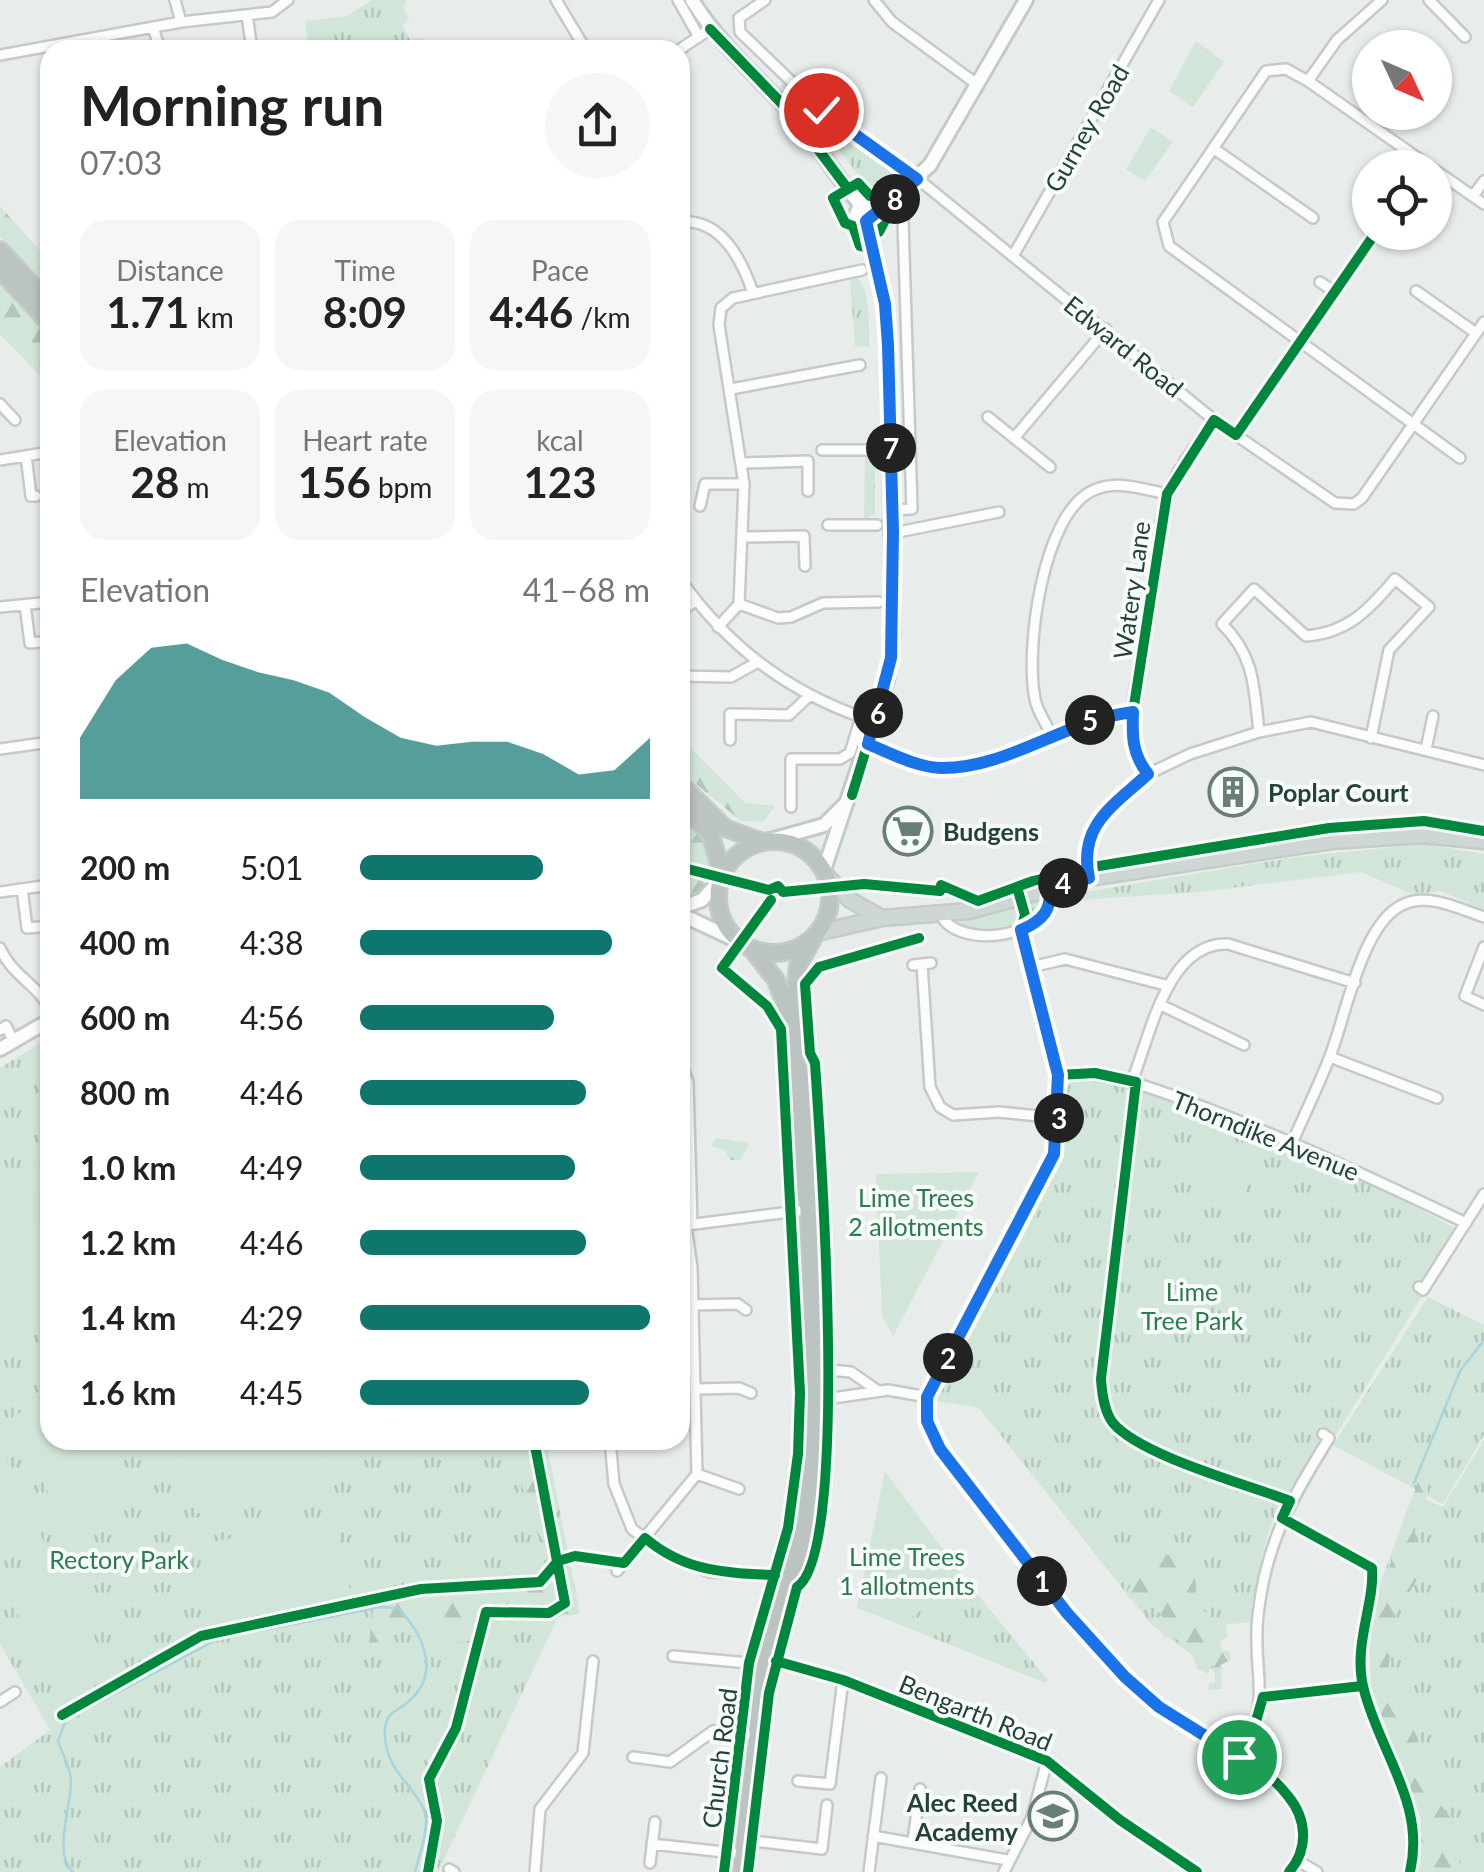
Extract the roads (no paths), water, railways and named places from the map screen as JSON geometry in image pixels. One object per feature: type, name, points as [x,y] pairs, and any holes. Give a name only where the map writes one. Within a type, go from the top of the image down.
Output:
[{"type":"highway","points":[[0,250],[40,293]]},
{"type":"highway","points":[[0,270],[40,313]]},
{"type":"highway","points":[[690,793],[730,832],[801,847],[825,872],[830,901],[816,935],[790,951],[745,945],[722,918],[721,877],[711,835],[690,813]]},
{"type":"highway","points":[[721,877],[732,858],[766,841]]},
{"type":"highway","name":"Church Road","points":[[741,1872],[769,1660],[805,1531],[823,1399],[814,1187],[795,985],[798,966],[816,935]]},
{"type":"highway","name":"Church Road","points":[[731,1872],[755,1664],[799,1502],[806,1424],[786,1007],[776,980],[745,945]]},
{"type":"main road","points":[[816,935],[882,918],[941,915],[990,906],[1049,886],[1089,878],[1375,836],[1423,834],[1484,842]]},
{"type":"main road","points":[[825,872],[850,900],[882,918]]},
{"type":"street","points":[[175,0],[181,22]]},
{"type":"street","points":[[556,0],[580,40]]},
{"type":"street","points":[[678,0],[705,33],[814,141],[868,211],[885,304],[893,532],[891,658],[868,744],[825,872]]},
{"type":"street","points":[[692,0],[705,33]]},
{"type":"street","name":"Edward Road","points":[[765,0],[739,18],[738,24],[765,57],[821,110],[917,179],[1214,420],[1344,505],[1362,498],[1484,322]]},
{"type":"street","points":[[874,0],[892,22],[978,85]]},
{"type":"street","points":[[868,211],[887,205],[934,159],[1026,0]]},
{"type":"street","name":"Gurney Road","points":[[1013,256],[1159,0]]},
{"type":"street","points":[[1308,80],[1337,40],[1382,0]]},
{"type":"street","points":[[1429,0],[1466,37]]},
{"type":"street","points":[[100,40],[181,22],[246,15],[287,3]]},
{"type":"street","points":[[246,15],[250,40]]},
{"type":"street","points":[[153,27],[157,40]]},
{"type":"street","points":[[690,43],[705,33]]},
{"type":"street","points":[[0,56],[40,51]]},
{"type":"street","points":[[1406,150],[1308,80],[1286,69],[1266,71],[1163,222],[1165,238],[1460,458]]},
{"type":"street","points":[[1213,148],[1314,218]]},
{"type":"street","points":[[1473,196],[1484,181]]},
{"type":"street","points":[[1452,182],[1484,204]]},
{"type":"street","points":[[868,211],[902,191]]},
{"type":"street","points":[[887,205],[902,220],[912,492],[912,509],[892,510]]},
{"type":"street","points":[[690,222],[700,223],[722,236],[746,272],[754,293]]},
{"type":"street","points":[[718,627],[739,604],[744,484],[744,463],[719,324],[720,308],[733,298],[862,270]]},
{"type":"street","points":[[1301,343],[1335,292],[1320,282]]},
{"type":"street","points":[[1416,291],[1476,333]]},
{"type":"street","points":[[1014,438],[1106,329]]},
{"type":"street","points":[[731,390],[860,364]]},
{"type":"street","points":[[0,404],[15,420]]},
{"type":"street","points":[[988,417],[1050,467]]},
{"type":"street","name":"Watery Lane","points":[[1148,774],[1138,762],[1132,741],[1133,712],[1167,494],[1214,420]]},
{"type":"street","points":[[822,450],[874,450]]},
{"type":"street","points":[[0,460],[40,454]]},
{"type":"street","points":[[26,456],[31,496],[36,496]]},
{"type":"street","points":[[744,463],[808,461],[808,491]]},
{"type":"street","points":[[1051,734],[1035,701],[1038,599],[1040,579],[1066,517],[1088,492],[1115,483],[1167,494]]},
{"type":"street","points":[[700,506],[706,484],[744,484]]},
{"type":"street","points":[[893,532],[999,512]]},
{"type":"street","points":[[828,525],[877,525]]},
{"type":"street","points":[[743,538],[804,536],[806,566]]},
{"type":"street","points":[[1259,732],[1251,661],[1242,643],[1222,624],[1254,589],[1306,636],[1334,634],[1369,610],[1395,579],[1429,607],[1389,650],[1371,738]]},
{"type":"street","points":[[690,593],[718,627],[756,663],[809,696],[861,717],[850,753],[840,759],[791,759],[791,806]]},
{"type":"street","points":[[690,605],[696,601]]},
{"type":"street","points":[[739,604],[778,618],[791,617],[823,603],[878,602]]},
{"type":"street","points":[[0,607],[40,603]]},
{"type":"street","points":[[24,605],[30,642],[40,642]]},
{"type":"street","points":[[690,676],[731,677],[756,663]]},
{"type":"street","points":[[730,740],[730,714],[788,715],[809,696]]},
{"type":"street","points":[[854,741],[939,768],[989,762],[1105,715],[1133,712]]},
{"type":"street","points":[[1426,749],[1433,716]]},
{"type":"street","points":[[1089,878],[1085,848],[1098,820],[1148,774],[1190,754],[1259,732],[1312,722],[1484,765]]},
{"type":"street","points":[[0,749],[40,743]]},
{"type":"street","points":[[766,841],[824,826],[852,795]]},
{"type":"street","points":[[690,906],[702,900],[721,877]]},
{"type":"street","points":[[0,892],[40,886]]},
{"type":"street","points":[[941,915],[953,930],[968,935],[1021,930],[1046,915],[1051,898],[1049,886]]},
{"type":"street","points":[[22,889],[27,928],[39,927]]},
{"type":"street","points":[[1293,1141],[1381,923],[1402,904],[1432,900],[1484,917]]},
{"type":"street","points":[[690,916],[745,945]]},
{"type":"street","points":[[1021,930],[1058,1075],[1059,1118],[1047,1172],[927,1397],[927,1421],[940,1449],[1067,1613],[1125,1677],[1159,1707],[1276,1781],[1291,1799],[1302,1818],[1304,1838],[1298,1861],[1289,1872]]},
{"type":"street","points":[[1132,1081],[1169,986],[1191,952],[1207,944],[1228,944],[1355,983]]},
{"type":"street","points":[[0,948],[15,974],[40,996]]},
{"type":"street","points":[[1484,948],[1465,996],[1484,1005]]},
{"type":"street","points":[[1031,967],[1064,959],[1169,986]]},
{"type":"street","points":[[922,964],[930,1087],[940,1106],[953,1115],[999,1112],[1059,1118]]},
{"type":"street","points":[[1162,1006],[1244,1046]]},
{"type":"street","points":[[0,1030],[6,1026],[14,1040]]},
{"type":"street","points":[[0,1049],[40,1026]]},
{"type":"street","points":[[1330,1057],[1438,1098]]},
{"type":"street","name":"Thorndike Avenue","points":[[1058,1075],[1095,1073],[1132,1081],[1293,1141],[1466,1223]]},
{"type":"street","points":[[1419,1287],[1423,1290],[1484,1194]]},
{"type":"street","points":[[690,1224],[798,1211]]},
{"type":"street","points":[[617,1572],[697,1474],[690,1271]]},
{"type":"street","points":[[693,1305],[738,1304],[746,1310]]},
{"type":"street","points":[[823,1368],[852,1372],[878,1391]]},
{"type":"street","points":[[696,1389],[739,1388],[752,1393]]},
{"type":"street","points":[[823,1399],[878,1391],[927,1397]]},
{"type":"street","name":"Church Road","points":[[804,1580],[822,1506],[823,1399]]},
{"type":"street","points":[[1239,1757],[1256,1725],[1262,1696],[1257,1622],[1270,1542],[1329,1438],[1323,1434]]},
{"type":"street","points":[[611,1450],[614,1484],[632,1529],[666,1554],[710,1572],[782,1575]]},
{"type":"street","points":[[697,1474],[738,1489]]},
{"type":"street","points":[[1282,1518],[1372,1568],[1362,1621],[1362,1686],[1384,1750],[1412,1806],[1416,1838],[1410,1872]]},
{"type":"street","points":[[674,1656],[749,1664]]},
{"type":"street","name":"Bengarth Road","points":[[769,1660],[843,1680],[1048,1761],[1120,1820],[1198,1872]]},
{"type":"street","points":[[535,1872],[540,1809],[583,1753],[593,1661]]},
{"type":"street","points":[[798,1780],[830,1784],[843,1680]]},
{"type":"street","points":[[1262,1696],[1362,1686]]},
{"type":"street","points":[[0,1702],[15,1692]]},
{"type":"street","points":[[633,1757],[670,1762],[714,1731],[747,1735]]},
{"type":"street","points":[[1004,1872],[1006,1860],[1032,1817],[1048,1761]]},
{"type":"street","points":[[869,1872],[880,1778]]},
{"type":"street","points":[[913,1841],[920,1789]]},
{"type":"street","points":[[744,1840],[822,1849],[827,1805]]},
{"type":"street","points":[[650,1863],[655,1822]]},
{"type":"street","points":[[873,1836],[1006,1860]]},
{"type":"street","points":[[652,1844],[733,1853]]},
{"type":"street","points":[[1298,1861],[1317,1872]]},
{"type":"waterway","points":[[1414,1483],[1460,1371],[1484,1340]]},
{"type":"waterway","points":[[73,1872],[67,1864],[63,1842],[71,1780],[58,1741],[66,1720],[218,1639],[380,1607],[398,1608],[415,1630],[425,1654],[424,1679],[418,1691],[390,1716],[385,1730],[390,1759],[418,1799],[426,1819],[415,1872]]},
{"type":"place","name":"Poplar Court","points":[[1233,792]]},
{"type":"place","name":"Budgens","points":[[908,831]]},
{"type":"place","name":"Alec Reed Academy","points":[[1053,1816]]},
{"type":"park label","name":"Lime Trees 2 allotments","points":[[916,1212]]},
{"type":"park label","name":"Lime Tree Park","points":[[1192,1306]]},
{"type":"park label","name":"Rectory Park","points":[[119,1559]]},
{"type":"park label","name":"Lime Trees 1 allotments","points":[[907,1570]]}]
